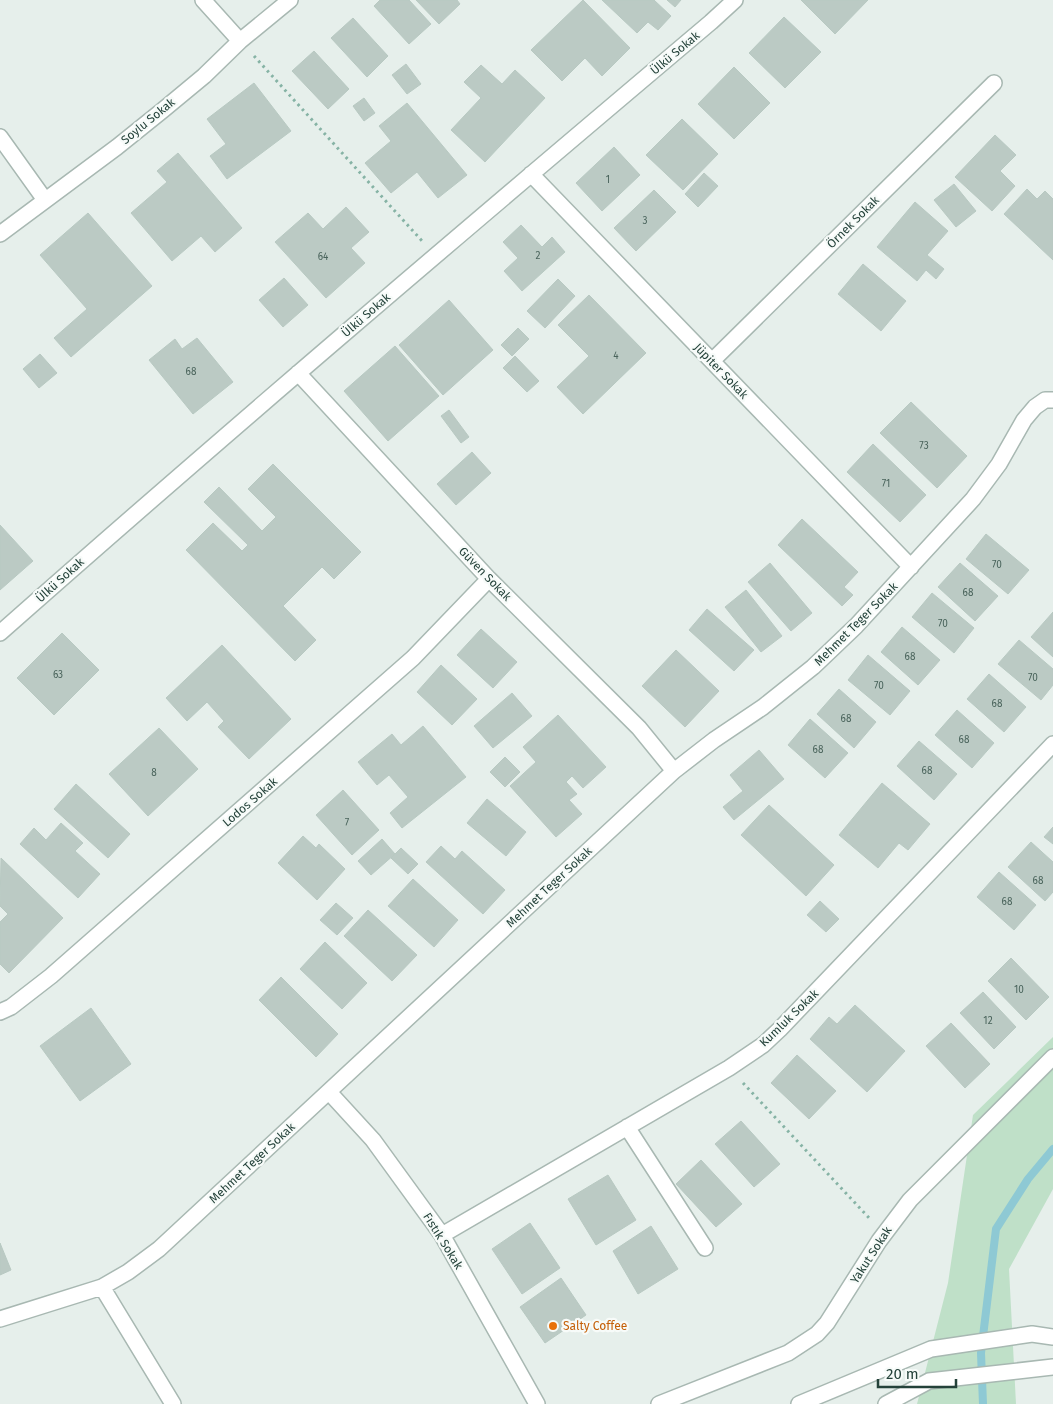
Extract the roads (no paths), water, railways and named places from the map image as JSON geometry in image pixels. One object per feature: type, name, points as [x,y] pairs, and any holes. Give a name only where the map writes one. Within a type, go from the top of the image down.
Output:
[{"type":"street","points":[[203,0],[240,41]]},
{"type":"street","name":"Soylu Sokak","points":[[0,234],[163,110],[204,76],[240,41],[290,0]]},
{"type":"street","name":"Ülkü Sokak","points":[[0,633],[298,374],[735,0]]},
{"type":"street","name":"Örnek Sokak","points":[[712,362],[994,83]]},
{"type":"street","points":[[0,136],[45,200]]},
{"type":"street","name":"Jüpiter Sokak","points":[[531,174],[911,567]]},
{"type":"street","name":"Güven Sokak","points":[[298,374],[489,579],[639,728],[674,771]]},
{"type":"street","name":"Mehmet Teger Sokak","points":[[0,1319],[102,1286],[128,1272],[159,1249],[674,771],[813,667],[856,626],[986,483],[1034,406],[1045,400],[1053,400]]},
{"type":"street","name":"Lodos Sokak","points":[[0,1012],[51,976],[413,658],[489,579]]},
{"type":"street","name":"Kumluk Sokak","points":[[442,1235],[729,1068],[763,1045],[1053,744]]},
{"type":"street","name":"Yakut Sokak","points":[[659,1404],[788,1353],[817,1334],[827,1323],[884,1234],[910,1200],[1053,1057]]},
{"type":"street","name":"Fıstık Sokak","points":[[329,1092],[373,1140],[442,1235],[537,1404]]},
{"type":"street","points":[[627,1127],[705,1248]]},
{"type":"street","points":[[102,1286],[173,1404]]},
{"type":"street","points":[[800,1404],[931,1349],[1032,1334],[1053,1337]]},
{"type":"street","points":[[886,1404],[930,1381],[1048,1368]]},
{"type":"waterway","points":[[983,1404],[981,1353],[996,1229],[1028,1179],[1053,1149]]},
{"type":"place","name":"Salty Coffee","points":[[553,1326]]}]
